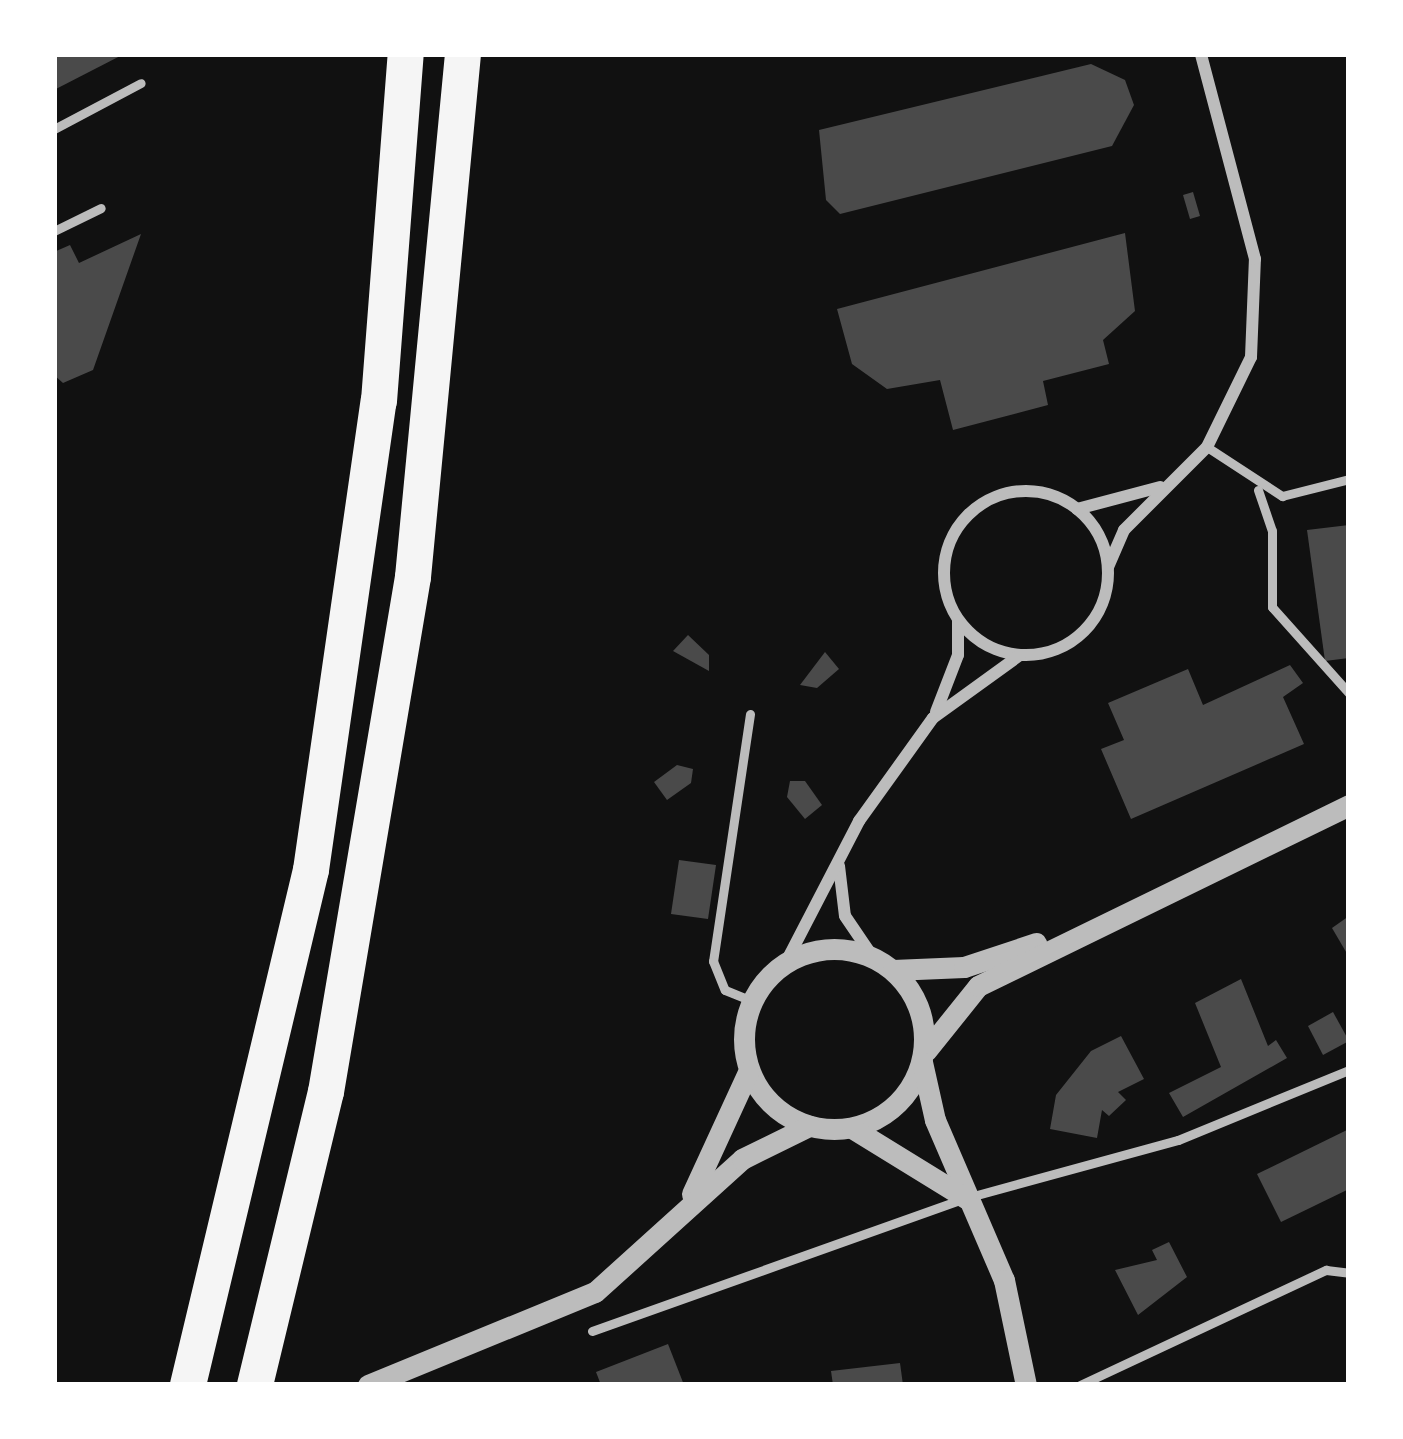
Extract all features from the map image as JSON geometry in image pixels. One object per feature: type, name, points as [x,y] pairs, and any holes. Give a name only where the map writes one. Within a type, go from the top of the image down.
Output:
[{"type":"highway","points":[[188,1385],[310,870],[380,401],[406,54]]},
{"type":"highway","points":[[255,1385],[326,1092],[410,601],[463,54]]},
{"type":"street","points":[[933,718],[1020,655],[1077,638],[1101,606],[1108,567],[1167,484],[1207,447],[1234,403],[1258,305],[1201,54]]},
{"type":"street","points":[[672,1222],[718,1154],[749,1070],[752,1001],[785,962],[838,858],[933,718],[958,655],[958,620],[944,560],[977,506],[1017,491],[1077,508],[1167,484]]},
{"type":"street","points":[[1077,508],[1108,567]]},
{"type":"street","points":[[958,620],[1020,655]]},
{"type":"street","points":[[852,1128],[904,1096],[922,1058],[978,986],[1093,924],[1349,805]]},
{"type":"street","points":[[838,858],[845,916],[873,957],[893,970],[920,1009],[922,1058],[966,1198],[1004,1280],[1026,1385]]},
{"type":"street","points":[[893,970],[964,967],[1093,924]]},
{"type":"street","points":[[785,962],[820,949],[873,957]]},
{"type":"street","points":[[749,1070],[766,1099],[809,1126],[852,1128],[966,1198]]},
{"type":"street","points":[[368,1385],[595,1292],[742,1160],[809,1126]]},
{"type":"lane","points":[[54,129],[141,83]]},
{"type":"lane","points":[[54,231],[101,208]]},
{"type":"lane","points":[[1207,447],[1258,490],[1270,517],[1272,607],[1327,681],[1349,693]]},
{"type":"lane","points":[[1258,490],[1296,496],[1349,478]]},
{"type":"lane","points":[[750,714],[713,962],[725,990],[752,1001]]},
{"type":"lane","points":[[592,1330],[966,1198],[1178,1140],[1349,1070]]},
{"type":"lane","points":[[1080,1385],[1326,1270],[1349,1273]]},
{"type":"building","points":[[54,54],[124,54],[54,90]]},
{"type":"building","points":[[1091,64],[1125,80],[1134,105],[1112,146],[840,214],[826,200],[819,130]]},
{"type":"building","points":[[1193,192],[1200,216],[1190,219],[1183,195]]},
{"type":"building","points":[[1125,233],[1135,311],[1103,340],[1109,364],[1043,381],[1048,405],[953,430],[940,380],[887,389],[852,364],[837,309]]},
{"type":"building","points":[[141,234],[93,370],[63,383],[54,375],[54,252],[70,245],[79,263]]},
{"type":"building","points":[[1349,525],[1349,658],[1325,661],[1307,530]]},
{"type":"building","points":[[688,635],[709,655],[709,671],[673,651]]},
{"type":"building","points":[[825,652],[839,669],[817,688],[800,685]]},
{"type":"building","points":[[1290,665],[1303,683],[1283,697],[1304,744],[1131,819],[1101,749],[1124,740],[1108,703],[1188,669],[1203,705]]},
{"type":"building","points":[[677,765],[693,769],[691,783],[667,800],[654,782]]},
{"type":"building","points":[[790,781],[805,781],[822,805],[805,819],[787,797]]},
{"type":"building","points":[[679,860],[716,865],[708,919],[671,914]]},
{"type":"building","points":[[1349,916],[1349,957],[1332,928]]},
{"type":"building","points":[[1241,979],[1268,1046],[1276,1040],[1287,1058],[1183,1117],[1169,1093],[1221,1067],[1195,1003]]},
{"type":"building","points":[[1333,1012],[1349,1041],[1323,1055],[1308,1026]]},
{"type":"building","points":[[1121,1036],[1144,1079],[1118,1092],[1126,1100],[1109,1116],[1102,1110],[1097,1138],[1050,1129],[1056,1095],[1091,1051]]},
{"type":"building","points":[[1349,1129],[1349,1189],[1281,1222],[1257,1174]]},
{"type":"building","points":[[1169,1242],[1187,1277],[1138,1315],[1115,1270],[1157,1260],[1152,1250]]},
{"type":"building","points":[[668,1344],[684,1385],[601,1385],[596,1372]]},
{"type":"building","points":[[900,1363],[903,1385],[833,1385],[831,1371]]}]
